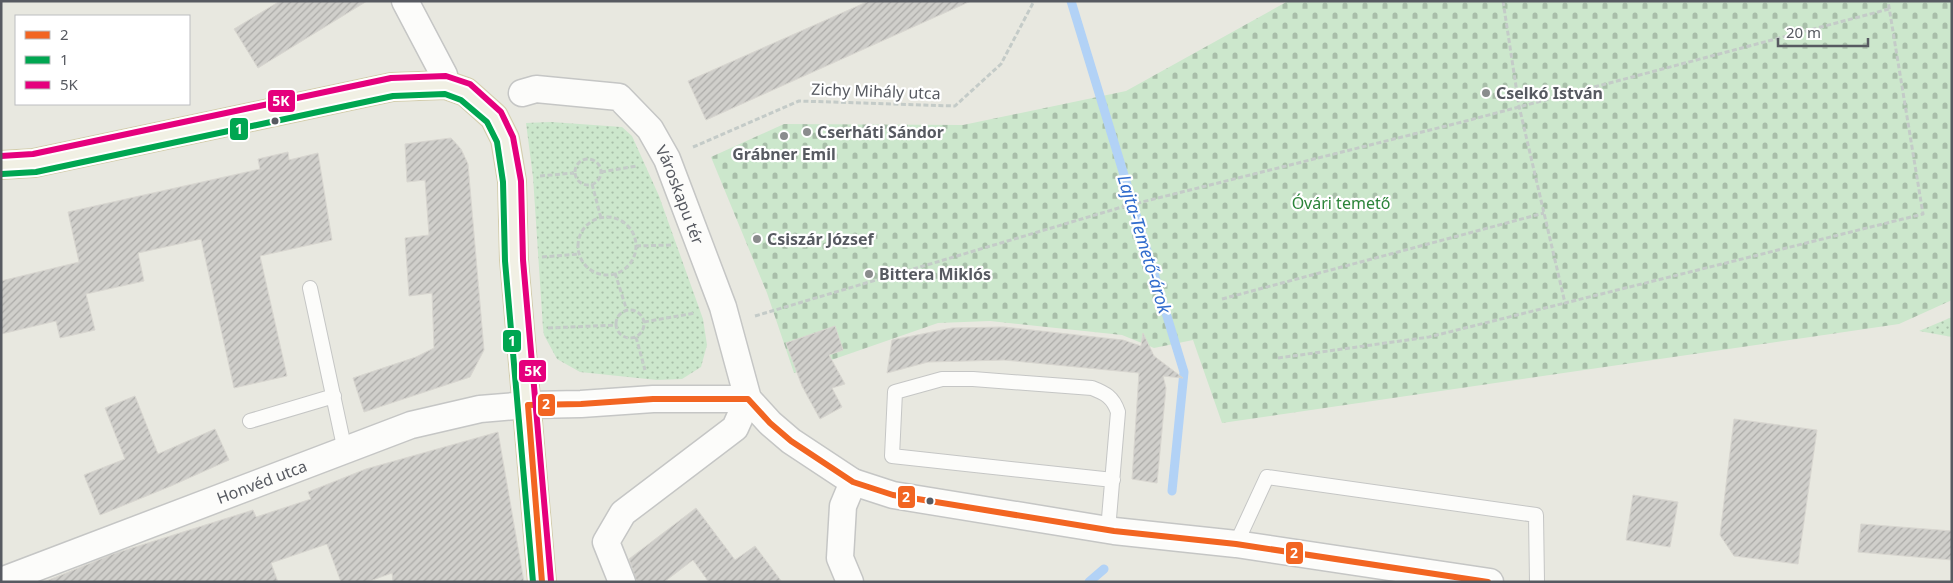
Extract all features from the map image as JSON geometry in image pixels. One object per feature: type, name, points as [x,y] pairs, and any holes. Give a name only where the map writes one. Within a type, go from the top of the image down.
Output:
[{"type":"main road","points":[[1,165],[34,163],[392,88],[446,85],[466,92],[494,117],[505,139],[512,181],[514,260],[542,582]]},
{"type":"street","points":[[406,1],[444,75],[446,85]]},
{"type":"street","name":"Városkapu tér","points":[[522,93],[536,89],[619,97],[650,130],[657,161],[726,316],[748,399],[790,441],[853,482],[893,495],[1108,530],[1236,544],[1490,582]]},
{"type":"street","points":[[528,405],[581,404],[653,399],[748,399],[735,428],[623,513],[606,542],[622,582]]},
{"type":"street","name":"Honvéd utca","points":[[1,581],[345,452],[411,425],[480,409],[528,405]]},
{"type":"street","points":[[850,582],[840,558],[843,506],[853,482]]},
{"type":"lane","points":[[310,288],[345,452]]},
{"type":"lane","points":[[1108,530],[1113,480],[1118,412],[1115,403],[1107,394],[1092,388],[973,379],[942,379],[896,392],[892,456],[1113,480]]},
{"type":"lane","points":[[250,421],[334,396]]},
{"type":"lane","points":[[1236,544],[1267,477],[1536,515],[1537,582]]},
{"type":"path","name":"Zichy Mihály utca","points":[[601,172],[657,161],[799,101],[955,106],[1001,64],[1034,1]]},
{"type":"path","points":[[1503,1],[1519,106],[1565,304]]},
{"type":"path","points":[[1278,358],[1429,337],[1923,214],[1888,1]]},
{"type":"path","points":[[644,322],[726,316],[1144,201],[1519,106],[1889,8]]},
{"type":"path","points":[[583,159],[592,159],[599,164],[601,172],[599,180],[592,184],[585,185],[577,181],[574,173],[577,165],[583,159]]},
{"type":"path","points":[[592,184],[601,218]]},
{"type":"path","points":[[1222,298],[1544,213]]},
{"type":"path","points":[[601,218],[615,218],[622,222],[628,226],[636,239],[635,254],[632,261],[622,272],[608,276],[590,270],[582,262],[579,254],[578,244],[582,232],[590,223],[601,218]]},
{"type":"path","points":[[514,260],[579,254]]},
{"type":"path","points":[[615,273],[627,311]]},
{"type":"path","points":[[632,310],[640,314],[644,322],[643,331],[636,337],[623,336],[617,330],[616,320],[627,311],[632,310]]},
{"type":"path","points":[[520,326],[544,328],[617,325]]},
{"type":"path","points":[[636,337],[653,399]]},
{"type":"green space","name":"Óvári temető","points":[[1288,1],[1952,1],[1952,300],[1899,324],[1222,423],[1193,340],[1154,348],[1122,335],[990,321],[938,323],[794,373],[767,293],[711,157],[784,124],[963,125],[1126,91]]},
{"type":"green space","points":[[551,122],[622,127],[632,136],[659,196],[703,319],[707,345],[701,367],[682,379],[657,380],[580,372],[557,359],[544,335],[533,177],[526,123]]},
{"type":"green space","points":[[1952,317],[1952,337],[1919,331]]},
{"type":"building","points":[[280,1],[367,1],[258,68],[234,29]]},
{"type":"building","points":[[869,1],[971,1],[706,120],[688,81]]},
{"type":"building","points":[[451,138],[461,149],[468,164],[484,350],[470,377],[364,412],[353,378],[416,357],[434,348],[432,293],[409,296],[405,238],[429,235],[425,180],[407,182],[405,144]]},
{"type":"building","points":[[288,152],[289,160],[318,153],[332,240],[260,256],[287,376],[234,388],[201,239],[138,253],[144,281],[86,294],[95,330],[60,338],[56,321],[1,334],[1,281],[79,262],[68,212],[260,169],[258,159]]},
{"type":"building","points":[[835,326],[843,350],[829,355],[845,384],[832,388],[842,407],[820,419],[802,386],[786,343]]},
{"type":"building","points":[[1004,327],[1123,340],[1141,346],[1143,333],[1154,356],[1183,378],[1163,376],[1166,388],[1157,483],[1132,479],[1139,373],[1004,360],[928,362],[887,373],[892,340],[952,328]]},
{"type":"building","points":[[135,396],[158,454],[215,429],[229,460],[100,515],[84,475],[125,459],[105,408]]},
{"type":"building","points":[[1734,419],[1817,430],[1798,564],[1734,556],[1720,535]]},
{"type":"building","points":[[498,432],[524,582],[393,582],[392,573],[367,582],[341,582],[327,544],[271,563],[278,582],[44,582],[113,554],[253,510],[256,517],[311,499],[308,492],[366,469]]},
{"type":"building","points":[[1633,495],[1678,502],[1670,547],[1626,540]]},
{"type":"building","points":[[696,508],[735,560],[755,546],[782,582],[707,582],[693,560],[664,582],[637,582],[629,559]]},
{"type":"building","points":[[1861,524],[1952,531],[1952,560],[1858,552]]},
{"type":"waterway","name":"Lajta-Temető-árok","points":[[1071,1],[1184,372],[1172,491]]},
{"type":"waterway","name":"Lajta-Temető-árok","points":[[1089,582],[1104,569]]},
{"type":"transit line","name":"5K","points":[[1,156],[33,154],[391,78],[446,76],[470,84],[501,112],[513,137],[521,181],[523,260],[551,581]]},
{"type":"transit line","name":"1","points":[[2,174],[36,172],[393,96],[445,94],[461,100],[487,122],[497,142],[503,182],[505,261],[533,582]]},
{"type":"transit line","name":"2","points":[[542,582],[528,405],[581,404],[653,399],[748,399],[770,423],[791,441],[853,482],[893,495],[1114,531],[1236,544],[1488,582]]},
{"type":"place","name":"Cselkó István","points":[[1486,93]]},
{"type":"place","name":"Cserháti Sándor","points":[[807,132]]},
{"type":"place","name":"Grábner Emil","points":[[784,136]]},
{"type":"place","name":"Csiszár József","points":[[757,239]]},
{"type":"place","name":"Bittera Miklós","points":[[869,274]]}]
